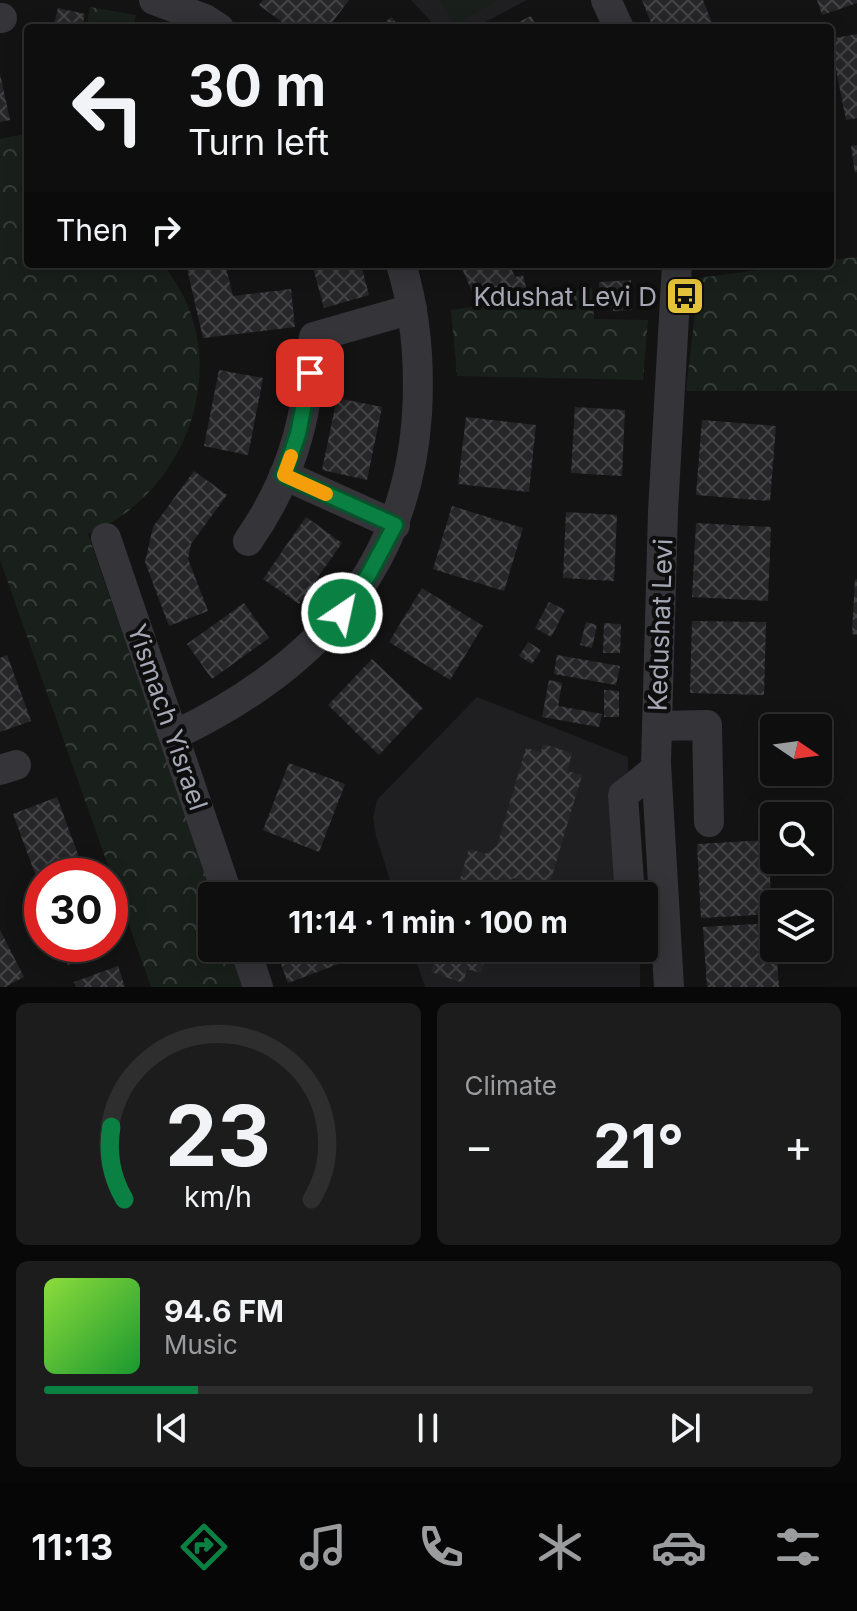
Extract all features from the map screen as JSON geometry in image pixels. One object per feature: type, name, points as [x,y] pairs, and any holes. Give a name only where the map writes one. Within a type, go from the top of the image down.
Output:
[{"type":"street","points":[[154,0],[213,24]]},
{"type":"street","points":[[606,0],[617,24]]},
{"type":"street","points":[[175,735],[251,692],[302,654],[342,613],[369,574],[395,525],[415,443],[418,389],[416,328],[402,268]]},
{"type":"street","name":"Kedushat Levi","points":[[655,882],[663,511],[677,268]]},
{"type":"street","points":[[248,541],[268,511],[284,475],[305,402],[314,337],[412,309]]},
{"type":"street","points":[[284,475],[395,525]]},
{"type":"street","name":"Yismach Yisrael","points":[[106,538],[223,882]]},
{"type":"street","points":[[657,726],[707,725],[709,822]]},
{"type":"street","points":[[629,882],[623,795],[656,769]]},
{"type":"street","name":"Kedushat Levi","points":[[658,947],[669,987]]},
{"type":"street","points":[[250,962],[258,987]]},
{"type":"shaded area","points":[[411,0],[527,0],[482,24],[433,24]]},
{"type":"shaded area","points":[[477,697],[628,757],[628,771],[608,791],[615,882],[391,882],[373,818],[377,800]]},
{"type":"shaded area","points":[[417,962],[640,962],[640,987],[425,987]]},
{"type":"green space","points":[[440,0],[497,0],[457,24]]},
{"type":"green space","points":[[90,7],[136,15],[134,24],[87,24]]},
{"type":"green space","points":[[24,134],[24,268],[165,268],[185,299],[197,337],[199,377],[192,416],[177,453],[154,486],[124,514],[88,534],[208,882],[198,882],[198,962],[236,962],[245,987],[151,987],[128,922],[128,858],[105,858],[0,560],[0,139]]},
{"type":"green space","points":[[857,257],[857,391],[686,391],[699,278],[773,268],[834,268],[834,260]]},
{"type":"green space","points":[[592,288],[594,319],[648,320],[643,380],[457,376],[451,310]]},
{"type":"building","points":[[263,0],[349,0],[331,24],[285,24],[259,5]]},
{"type":"building","points":[[642,0],[703,0],[712,24],[651,24]]},
{"type":"building","points":[[817,0],[857,0],[857,3],[822,15]]},
{"type":"building","points":[[58,8],[85,14],[83,24],[54,24]]},
{"type":"building","points":[[531,16],[535,24],[515,24]]},
{"type":"building","points":[[391,17],[397,24],[383,24]]},
{"type":"building","points":[[857,34],[857,118],[846,120],[834,59],[834,38]]},
{"type":"building","points":[[0,74],[10,120],[0,122]]},
{"type":"building","points":[[857,145],[857,172],[855,173],[851,146]]},
{"type":"building","points":[[187,268],[226,268],[233,296],[291,289],[295,327],[203,338]]},
{"type":"building","points":[[313,268],[362,268],[369,295],[324,308]]},
{"type":"building","points":[[462,268],[511,268],[515,277],[523,275],[527,291],[476,301]]},
{"type":"building","points":[[631,280],[632,310],[600,308],[599,282]]},
{"type":"building","points":[[219,370],[263,378],[248,455],[204,446]]},
{"type":"building","points":[[337,398],[382,407],[367,480],[322,470]]},
{"type":"building","points":[[575,407],[625,410],[622,476],[571,473]]},
{"type":"building","points":[[466,417],[536,425],[529,492],[458,484]]},
{"type":"building","points":[[702,420],[776,426],[770,501],[696,495]]},
{"type":"building","points":[[194,471],[227,495],[191,544],[188,559],[208,611],[169,626],[145,562],[153,527]]},
{"type":"building","points":[[452,506],[523,528],[504,591],[433,569]]},
{"type":"building","points":[[566,512],[617,515],[614,581],[563,578]]},
{"type":"building","points":[[306,517],[342,543],[299,604],[263,579]]},
{"type":"building","points":[[696,523],[771,527],[768,601],[692,597]]},
{"type":"building","points":[[857,579],[857,635],[852,634]]},
{"type":"building","points":[[422,588],[483,626],[450,680],[389,642]]},
{"type":"building","points":[[549,602],[565,610],[551,637],[535,628]]},
{"type":"building","points":[[244,603],[269,638],[212,679],[187,644]]},
{"type":"building","points":[[692,621],[766,622],[764,695],[690,693]]},
{"type":"building","points":[[586,622],[597,625],[592,648],[580,645]]},
{"type":"building","points":[[604,623],[621,624],[620,653],[603,653]]},
{"type":"building","points":[[528,642],[541,650],[532,664],[519,656]]},
{"type":"building","points":[[7,655],[31,721],[0,732],[0,658]]},
{"type":"building","points":[[557,655],[620,666],[616,685],[554,674]]},
{"type":"building","points":[[372,659],[423,708],[379,755],[328,705]]},
{"type":"building","points":[[549,680],[562,683],[558,706],[602,714],[599,727],[542,717]]},
{"type":"building","points":[[604,690],[619,691],[619,717],[604,717]]},
{"type":"building","points":[[543,744],[572,753],[567,771],[582,775],[550,882],[526,882],[514,878],[507,882],[459,882],[469,849],[485,854],[497,846],[526,748],[541,752]]},
{"type":"building","points":[[289,763],[345,784],[319,852],[263,830]]},
{"type":"building","points":[[57,797],[79,858],[29,858],[13,814]]},
{"type":"building","points":[[760,840],[760,874],[770,874],[771,890],[760,890],[760,915],[701,918],[697,844]]},
{"type":"building","points":[[760,924],[760,962],[777,962],[779,987],[707,987],[703,927]]},
{"type":"building","points":[[0,930],[24,977],[5,987],[0,987]]},
{"type":"building","points":[[280,962],[344,962],[288,983]]},
{"type":"building","points":[[434,962],[485,962],[481,973],[467,969],[463,983],[431,972]]},
{"type":"building","points":[[118,966],[125,987],[76,987],[74,982]]},
{"type":"slow traffic","points":[[291,456],[284,475],[326,494]]},
{"type":"place","name":"Kdushat Levi D","points":[[685,296]]},
{"type":"route","points":[[310,373],[298,434],[284,475],[395,525],[369,574],[342,613]]}]
